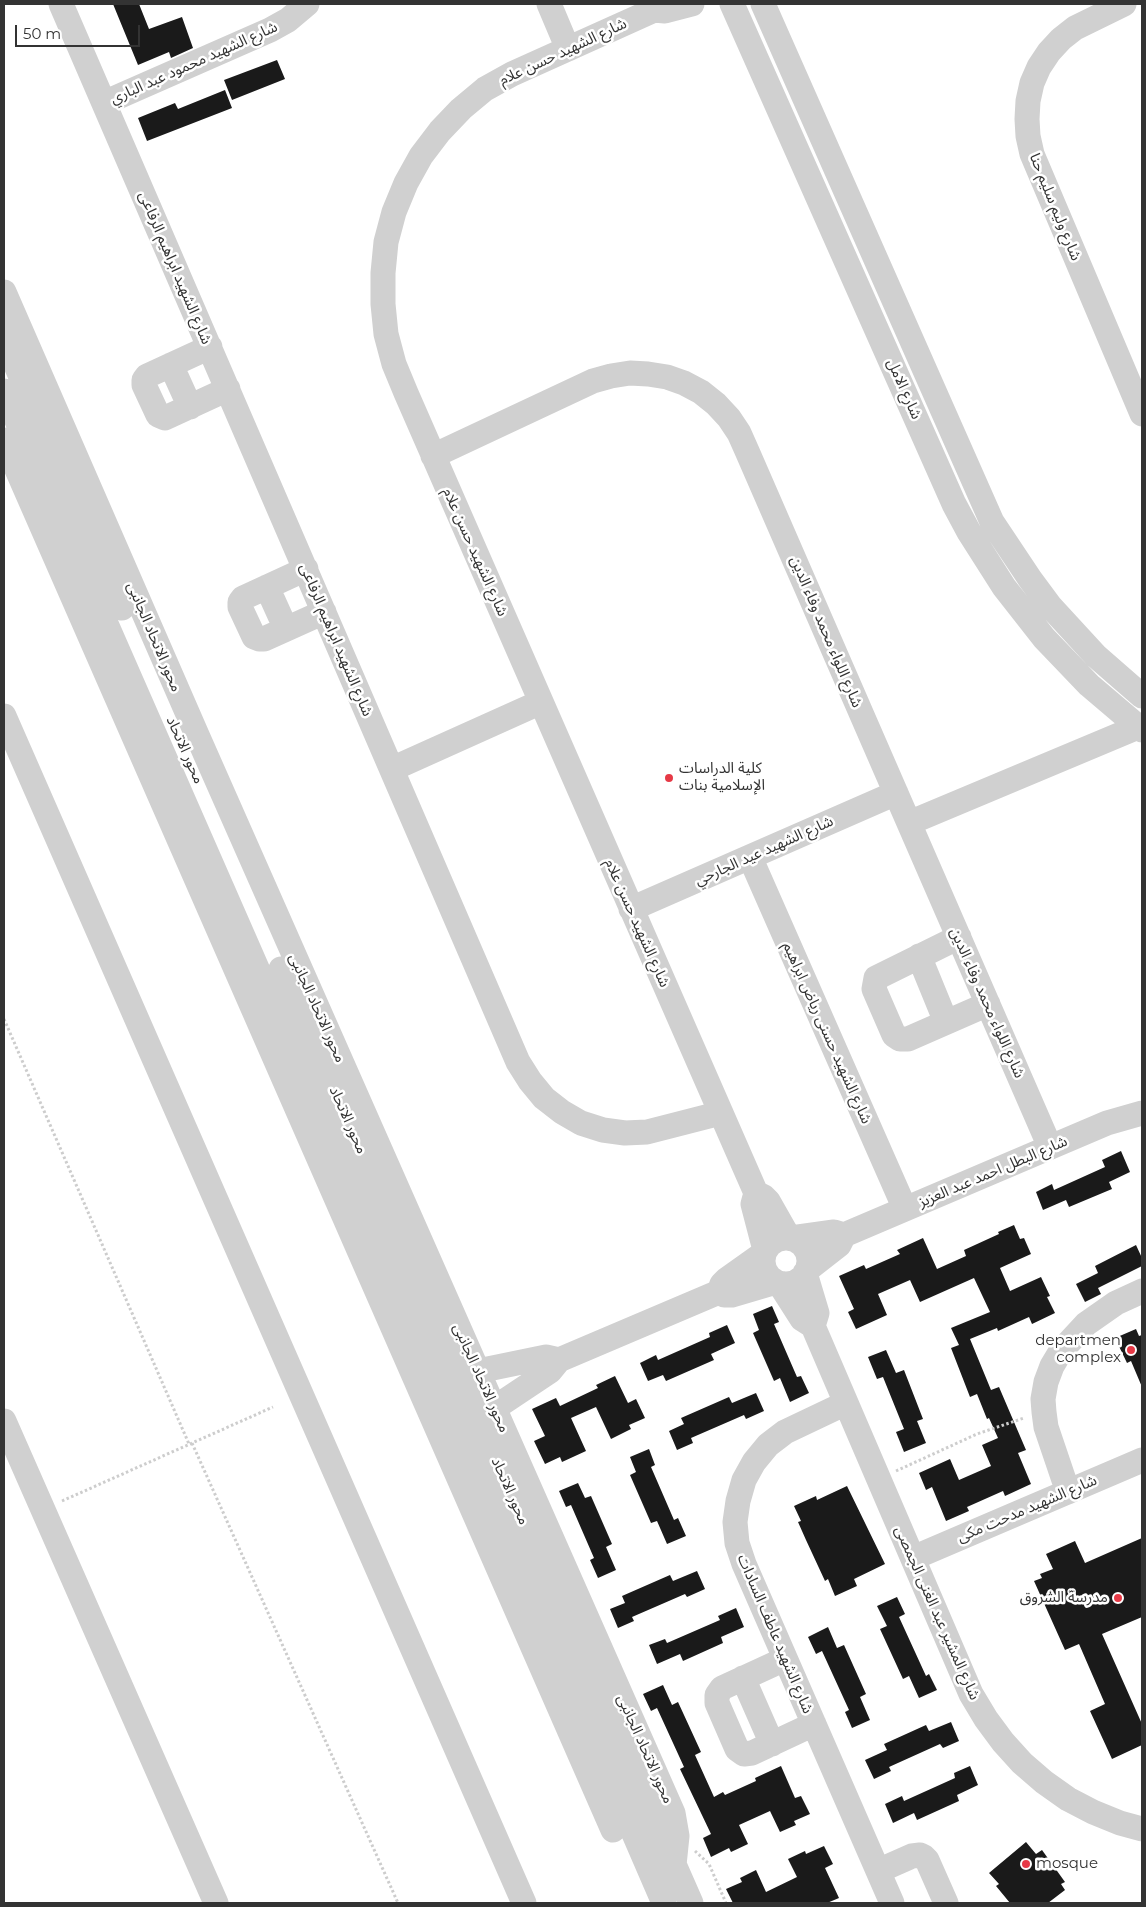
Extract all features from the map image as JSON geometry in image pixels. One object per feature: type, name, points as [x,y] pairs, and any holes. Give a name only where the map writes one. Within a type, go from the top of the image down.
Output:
[{"type":"street","name":"شارع الشهيد ابراهيم الرفاعى","points":[[61,4],[518,1062],[544,1098],[562,1112],[581,1123],[602,1130],[625,1133],[647,1132],[669,1128],[721,1113]]},
{"type":"street","name":"شارع الشهيد محمود عبد الباري","points":[[104,103],[270,30],[288,20],[307,4]]},
{"type":"street","points":[[549,4],[568,48]]},
{"type":"street","name":"شارع الشهيد حسن علام","points":[[692,4],[665,11],[654,7],[512,74],[485,89],[461,108],[421,156],[406,183],[394,212],[386,242],[383,272],[383,304],[386,334],[397,372],[756,1194],[753,1204],[764,1252]]},
{"type":"street","name":"شارع الامل","points":[[732,4],[954,504],[969,532],[1004,587],[1044,638],[1089,685],[1140,728]]},
{"type":"street","name":"شارع الامل","points":[[763,4],[992,522],[1050,606],[1096,656],[1142,696]]},
{"type":"street","name":"شارع وليم سليم حنا","points":[[1124,4],[1075,28],[1049,52],[1039,67],[1032,84],[1028,101],[1027,119],[1032,154],[1142,414]]},
{"type":"street","points":[[1139,4],[1142,12]]},
{"type":"street","name":"محور الاتحاد الجانبى","points":[[4,292],[193,726],[477,1419],[673,1813],[677,1836],[674,1865]]},
{"type":"street","name":"محور الاتحاد","points":[[4,338],[691,1903]]},
{"type":"street","points":[[210,347],[147,376],[144,380],[144,386],[158,414],[162,417],[168,417],[228,389]]},
{"type":"street","points":[[171,365],[190,407]]},
{"type":"street","name":"شارع اللواء محمد وفاء الدين","points":[[433,456],[593,381],[630,373],[667,377],[684,383],[701,392],[729,418],[739,434],[1050,1147]]},
{"type":"street","name":"محور الاتحاد","points":[[4,391],[460,1378]]},
{"type":"street","points":[[4,440],[645,1903]]},
{"type":"street","points":[[306,569],[243,598],[240,602],[240,607],[256,638],[264,639],[324,612]]},
{"type":"street","points":[[267,587],[286,629]]},
{"type":"street","points":[[392,769],[541,702]]},
{"type":"street","points":[[4,716],[524,1903]]},
{"type":"street","points":[[909,823],[1140,728]]},
{"type":"street","name":"شارع الشهيد عيد الجارحي","points":[[631,909],[896,793]]},
{"type":"street","name":"شارع الشهيد حسنى رياض ابراهيم","points":[[750,857],[905,1209]]},
{"type":"street","points":[[959,937],[876,978],[873,985],[877,996],[894,1035],[900,1039],[908,1039],[988,1004]]},
{"type":"street","points":[[918,956],[946,1022]]},
{"type":"street","name":"شارع البطل احمد عبد العزيز","points":[[790,1238],[834,1232],[844,1235],[1050,1147],[1107,1124],[1142,1113]]},
{"type":"street","name":"شارع الشهيد حسن علام","points":[[756,1194],[768,1201],[790,1238]]},
{"type":"street","name":"شارع البطل احمد عبد العزيز","points":[[806,1272],[839,1245],[844,1235]]},
{"type":"street","points":[[477,1419],[550,1371],[559,1360],[719,1292],[726,1280],[764,1252],[768,1245],[778,1239],[790,1238],[797,1240],[806,1250],[808,1256],[806,1272],[801,1278],[790,1283],[777,1282],[732,1295],[724,1295],[719,1292]]},
{"type":"street","points":[[764,1252],[764,1270],[767,1275],[777,1282]]},
{"type":"street","name":"شارع المشير عبد الغنى الجمصى","points":[[806,1272],[817,1313],[813,1326]]},
{"type":"street","name":"شارع المشير عبد الغنى الجمصى","points":[[777,1282],[802,1319],[813,1326],[972,1694],[986,1719],[1022,1763],[1044,1782],[1093,1812],[1142,1830]]},
{"type":"street","points":[[1068,1492],[1046,1427],[1044,1399],[1046,1382],[1052,1366],[1061,1351],[1073,1337],[1100,1313],[1132,1294],[1142,1291]]},
{"type":"street","points":[[460,1378],[546,1357],[559,1360]]},
{"type":"street","name":"شارع الشهيد عاطف السادات","points":[[846,1402],[785,1432],[768,1445],[754,1462],[744,1480],[735,1522],[737,1543],[744,1564],[892,1903]]},
{"type":"street","name":"محور الاتحاد","points":[[477,1419],[664,1903]]},
{"type":"street","points":[[4,1421],[216,1903]]},
{"type":"street","name":"شارع الشهيد مدحت مكى","points":[[913,1558],[1142,1460]]},
{"type":"street","points":[[785,1659],[722,1688],[717,1695],[717,1703],[737,1749],[748,1754],[814,1724]]},
{"type":"street","points":[[743,1678],[772,1744]]},
{"type":"street","points":[[878,1871],[912,1856],[920,1855],[927,1860],[946,1903]]},
{"type":"path","points":[[4,1018],[191,1444],[398,1903]]},
{"type":"path","points":[[43,1510],[273,1407]]},
{"type":"path","points":[[879,1479],[977,1434],[1044,1412]]},
{"type":"path","points":[[677,1836],[709,1864],[726,1903]]},
{"type":"building","points":[[113,4],[139,4],[149,29],[182,17],[193,48],[171,58],[169,52],[138,65]]},
{"type":"building","points":[[277,60],[285,79],[232,100],[224,80]]},
{"type":"building","points":[[225,90],[232,108],[147,141],[138,118],[175,103],[178,109]]},
{"type":"building","points":[[1121,1151],[1130,1172],[1109,1182],[1112,1189],[1069,1207],[1066,1200],[1043,1210],[1036,1192],[1052,1184],[1054,1190],[1105,1167],[1102,1160]]},
{"type":"building","points":[[1014,1225],[1020,1239],[1024,1238],[1031,1254],[1000,1268],[1010,1291],[1041,1277],[1050,1296],[1047,1297],[1055,1313],[1032,1324],[1029,1317],[998,1331],[997,1328],[970,1339],[991,1390],[999,1387],[1026,1450],[1018,1453],[1031,1484],[1005,1496],[1003,1491],[967,1507],[969,1511],[946,1521],[932,1487],[926,1490],[919,1473],[950,1459],[959,1480],[991,1466],[982,1445],[998,1438],[989,1418],[987,1419],[977,1394],[970,1397],[951,1348],[959,1345],[951,1328],[990,1312],[974,1278],[920,1302],[910,1280],[878,1294],[887,1315],[856,1329],[848,1312],[854,1309],[839,1276],[864,1265],[866,1269],[900,1254],[897,1250],[923,1238],[937,1269],[966,1256],[964,1250]]},
{"type":"building","points":[[1136,1245],[1142,1258],[1142,1266],[1098,1288],[1101,1294],[1085,1302],[1076,1284],[1098,1273],[1095,1266]]},
{"type":"building","points":[[772,1306],[779,1322],[774,1324],[797,1377],[801,1376],[809,1393],[790,1402],[780,1378],[774,1381],[753,1333],[759,1330],[753,1314]]},
{"type":"building","points":[[727,1325],[735,1343],[711,1354],[714,1360],[666,1381],[663,1375],[648,1381],[640,1363],[656,1355],[658,1360],[710,1337],[709,1333]]},
{"type":"building","name":"departmen complex","points":[[1136,1329],[1139,1336],[1142,1335],[1142,1387],[1131,1361],[1127,1363],[1115,1338]]},
{"type":"building","points":[[886,1350],[896,1373],[904,1370],[923,1419],[917,1421],[926,1443],[904,1452],[896,1432],[904,1429],[883,1377],[877,1379],[868,1357]]},
{"type":"building","points":[[615,1376],[628,1403],[636,1399],[645,1418],[629,1425],[631,1429],[611,1439],[596,1407],[571,1418],[586,1451],[562,1462],[560,1457],[545,1464],[534,1441],[545,1436],[532,1409],[556,1398],[560,1406],[598,1388],[596,1385]]},
{"type":"building","points":[[756,1393],[764,1411],[746,1419],[744,1415],[691,1438],[693,1443],[677,1450],[669,1431],[684,1424],[681,1418],[729,1397],[732,1403]]},
{"type":"building","points":[[649,1449],[655,1465],[651,1467],[674,1520],[678,1518],[686,1536],[667,1544],[657,1521],[651,1523],[630,1475],[636,1472],[630,1457]]},
{"type":"building","points":[[578,1483],[585,1498],[591,1496],[612,1544],[606,1547],[616,1570],[598,1578],[590,1560],[594,1558],[571,1505],[566,1507],[559,1491]]},
{"type":"building","points":[[847,1486],[885,1564],[854,1579],[857,1586],[835,1596],[828,1579],[825,1581],[806,1540],[798,1522],[801,1521],[794,1506],[816,1496],[817,1500]]},
{"type":"building","points":[[1142,1538],[1142,1617],[1102,1634],[1142,1724],[1142,1745],[1112,1759],[1090,1711],[1105,1704],[1079,1644],[1065,1650],[1034,1581],[1042,1578],[1040,1574],[1053,1569],[1046,1554],[1075,1541],[1085,1563]]},
{"type":"building","points":[[697,1571],[705,1589],[687,1597],[685,1594],[632,1617],[634,1621],[618,1628],[610,1609],[625,1603],[622,1596],[670,1575],[673,1581]]},
{"type":"building","points":[[897,1597],[905,1614],[899,1617],[926,1676],[929,1674],[937,1690],[919,1698],[909,1676],[903,1679],[880,1629],[887,1626],[877,1606]]},
{"type":"building","points":[[736,1608],[744,1627],[721,1637],[723,1643],[683,1661],[680,1654],[657,1664],[649,1645],[665,1639],[667,1643],[720,1620],[718,1616]]},
{"type":"building","points":[[828,1627],[837,1648],[844,1645],[866,1694],[860,1697],[870,1720],[852,1728],[845,1712],[849,1710],[822,1651],[816,1654],[808,1637]]},
{"type":"building","points":[[663,1685],[672,1705],[678,1702],[701,1752],[695,1755],[714,1797],[723,1792],[725,1795],[756,1781],[755,1778],[781,1766],[795,1798],[801,1796],[810,1814],[794,1821],[796,1825],[780,1832],[770,1811],[739,1825],[748,1844],[731,1852],[729,1848],[711,1857],[703,1838],[711,1834],[680,1769],[684,1767],[657,1708],[651,1711],[643,1694]]},
{"type":"building","points":[[951,1722],[959,1741],[943,1748],[940,1744],[889,1767],[891,1771],[874,1779],[865,1760],[887,1750],[884,1744],[926,1725],[929,1731]]},
{"type":"building","points":[[970,1766],[978,1785],[957,1795],[959,1801],[917,1820],[914,1813],[893,1823],[885,1804],[902,1796],[904,1801],[955,1778],[954,1773]]},
{"type":"building","name":"mosque","points":[[1026,1842],[1036,1854],[1042,1850],[1065,1882],[1061,1884],[1065,1890],[1048,1903],[1010,1903],[996,1886],[999,1884],[989,1873]]},
{"type":"building","points":[[824,1846],[833,1864],[825,1868],[839,1898],[827,1903],[733,1903],[726,1889],[742,1882],[740,1878],[756,1870],[766,1892],[797,1877],[788,1859],[805,1851],[806,1854]]},
{"type":"place","name":"كلية الدراسات الإسلامية بنات","points":[[669,778]]},
{"type":"place","name":"departmen complex","points":[[1131,1350]]},
{"type":"place","name":"مدرسة الشروق","points":[[1118,1598]]},
{"type":"place","name":"mosque","points":[[1026,1864]]}]
